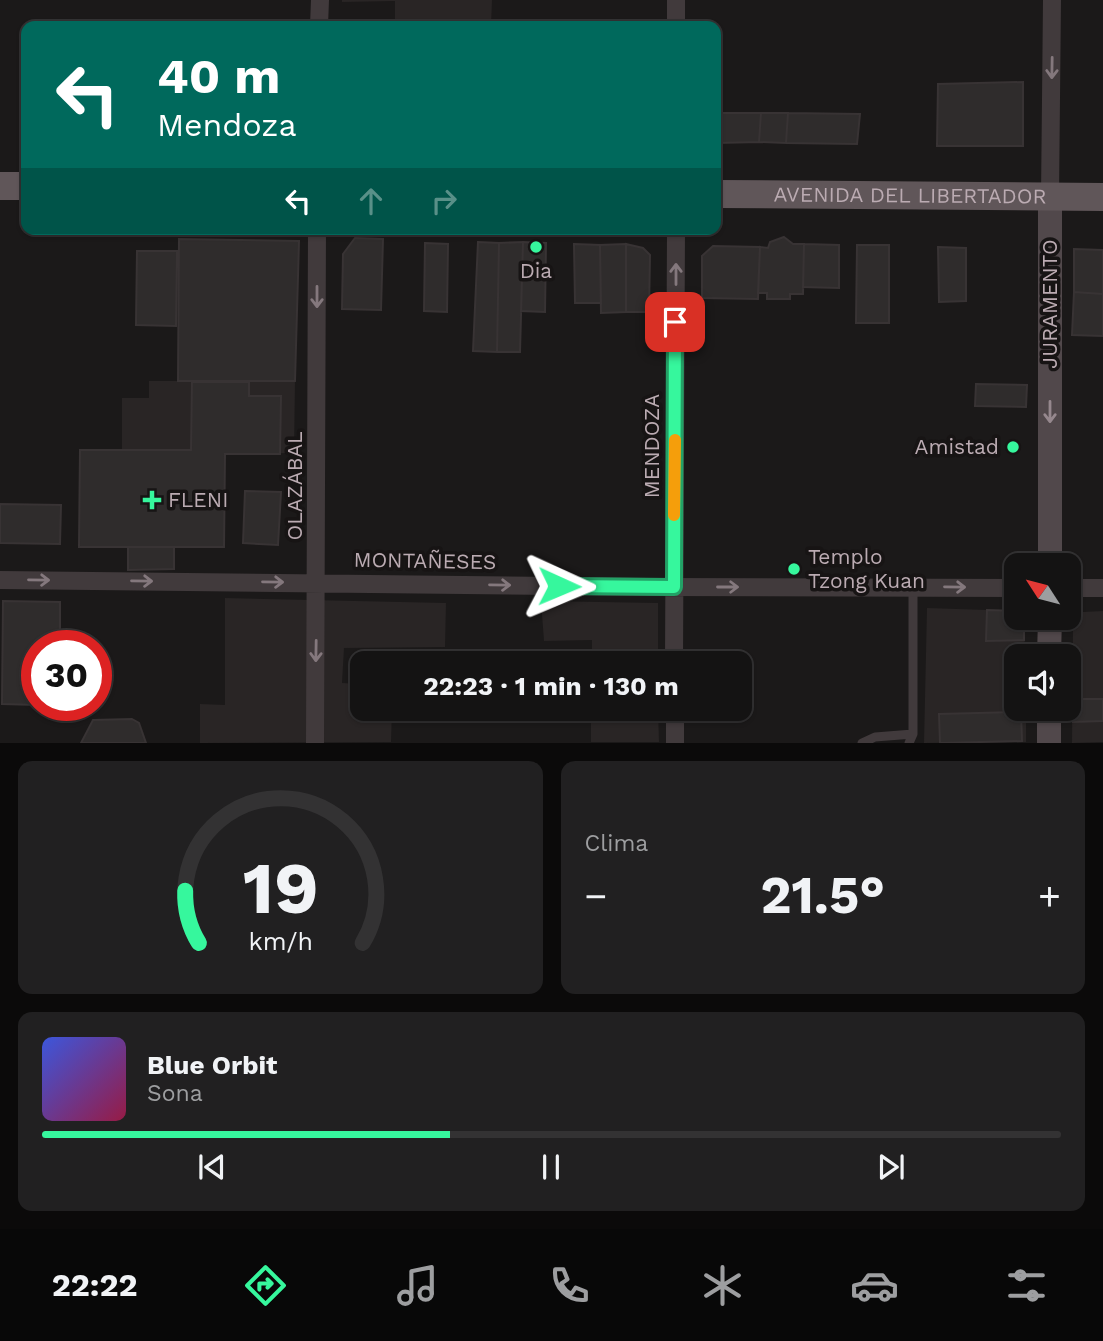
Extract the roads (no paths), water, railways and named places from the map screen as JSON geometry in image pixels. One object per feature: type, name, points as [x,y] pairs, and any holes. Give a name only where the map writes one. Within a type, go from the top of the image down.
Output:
[{"type":"main road","points":[[0,186],[21,186]]},
{"type":"main road","name":"AVENIDA DEL LIBERTADOR","points":[[721,194],[1103,198]]},
{"type":"street","points":[[319,21],[320,0]]},
{"type":"street","points":[[676,0],[676,21]]},
{"type":"street","name":"JURAMENTO","points":[[1050,553],[1052,0]]},
{"type":"street","name":"OLAZÁBAL","points":[[315,743],[317,235]]},
{"type":"street","name":"MENDOZA","points":[[674,651],[676,235]]},
{"type":"street","name":"MONTAÑESES","points":[[0,580],[1004,588]]},
{"type":"street","points":[[1082,588],[1103,588]]},
{"type":"street","points":[[674,721],[675,743]]},
{"type":"street","points":[[1049,721],[1049,743]]},
{"type":"lane","points":[[862,743],[875,737],[911,738],[913,587]]},
{"type":"place","name":"Dia","points":[[536,247]]},
{"type":"place","name":"Amistad","points":[[1013,447]]},
{"type":"place","name":"FLENI","points":[[152,500]]},
{"type":"place","name":"Templo Tzong Kuan","points":[[794,569]]}]
